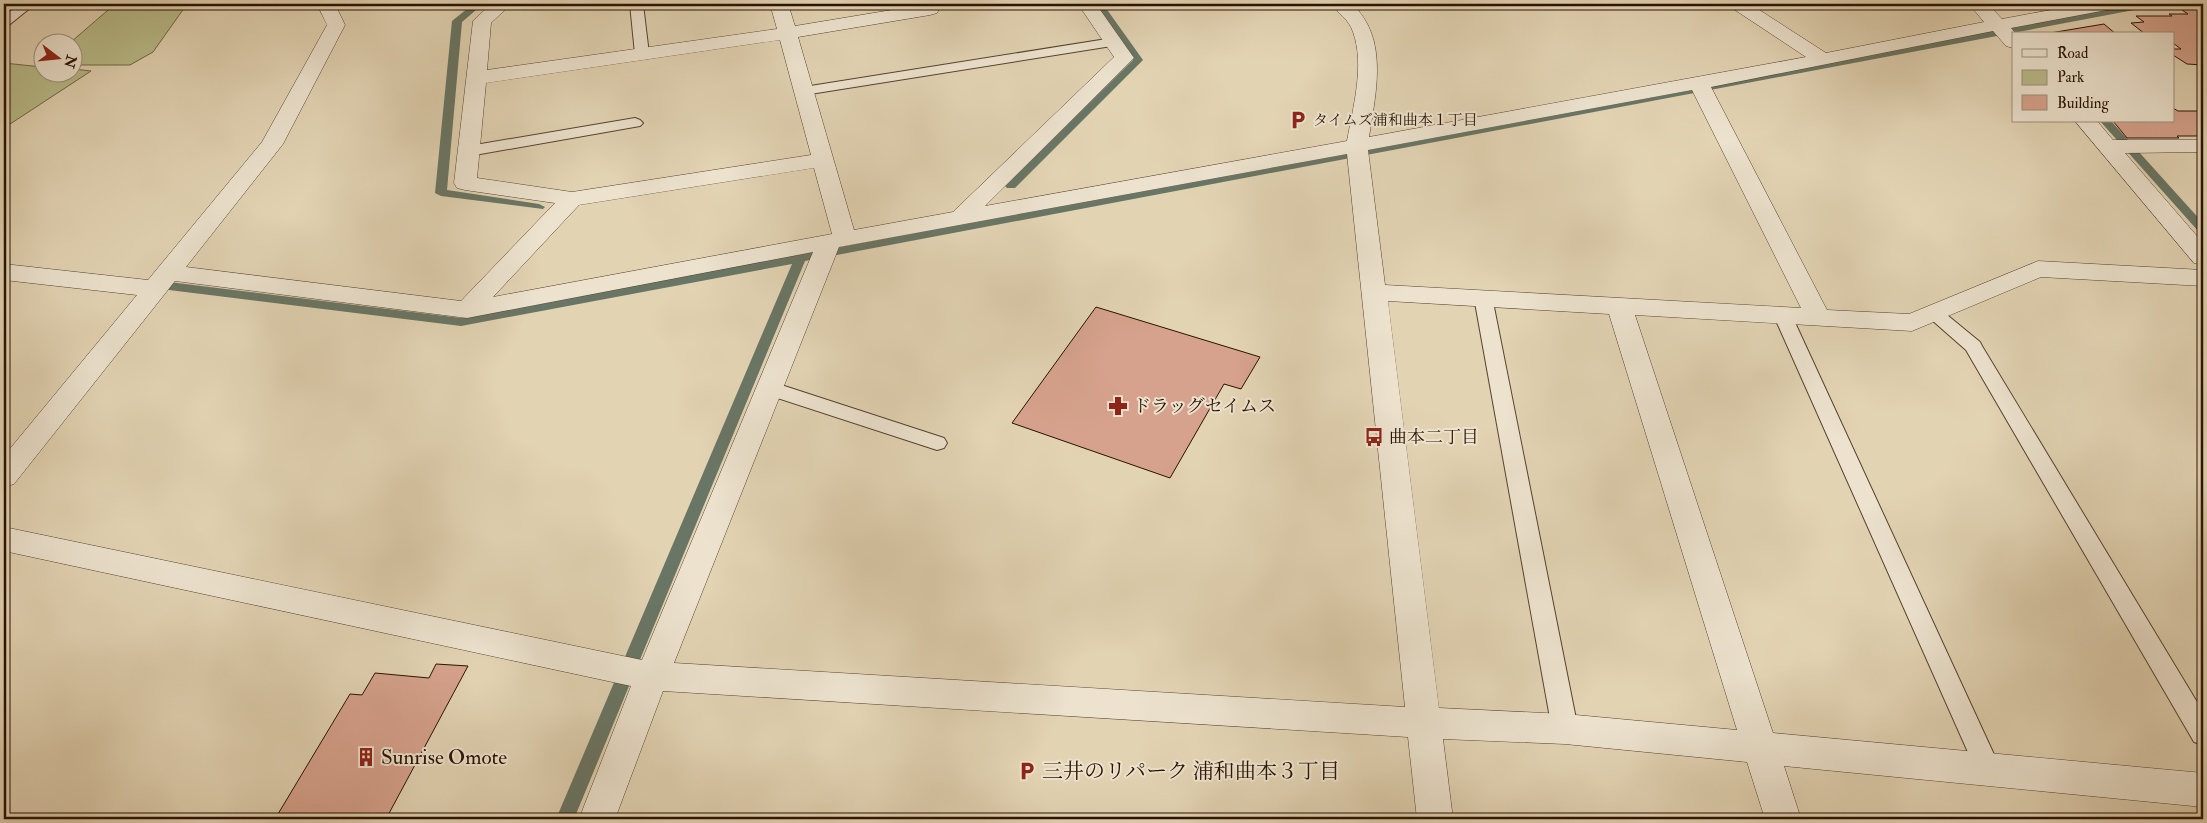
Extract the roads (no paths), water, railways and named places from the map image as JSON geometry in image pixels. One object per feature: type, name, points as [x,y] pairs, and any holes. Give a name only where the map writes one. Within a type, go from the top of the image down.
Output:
[{"type":"street","points":[[4,476],[272,144],[336,25],[326,4]]},
{"type":"street","points":[[502,4],[482,21],[465,183],[572,199],[823,160]]},
{"type":"street","points":[[597,819],[652,676],[769,388],[837,240],[823,160],[779,4]]},
{"type":"street","points":[[960,218],[1124,58],[1087,4]]},
{"type":"street","points":[[1340,4],[1352,11],[1367,43],[1366,84],[1357,145],[1435,819]]},
{"type":"street","points":[[1738,4],[1823,60]]},
{"type":"street","points":[[1978,4],[2012,41]]},
{"type":"street","points":[[4,272],[161,281],[467,310],[837,240],[1823,60],[2112,4]]},
{"type":"street","points":[[476,78],[788,33],[930,9]]},
{"type":"street","points":[[1699,83],[1819,318]]},
{"type":"street","points":[[2086,122],[2203,258]]},
{"type":"street","points":[[2108,147],[2203,146]]},
{"type":"street","points":[[467,310],[572,199]]},
{"type":"street","points":[[1374,292],[1912,323],[2038,269],[2203,278]]},
{"type":"street","points":[[1619,306],[1783,819]]},
{"type":"street","points":[[4,539],[652,676],[1565,729],[2203,790]]},
{"type":"lane","points":[[4,22],[28,4]]},
{"type":"lane","points":[[636,4],[642,54]]},
{"type":"lane","points":[[804,91],[1113,42]]},
{"type":"lane","points":[[469,151],[635,123]]},
{"type":"lane","points":[[1482,297],[1565,729]]},
{"type":"lane","points":[[1934,314],[1972,346],[2203,734]]},
{"type":"lane","points":[[1783,316],[1988,769]]},
{"type":"lane","points":[[769,388],[937,443]]},
{"type":"waterway","points":[[478,4],[457,21],[441,193],[539,207]]},
{"type":"waterway","points":[[1011,186],[1138,60],[1099,4]]},
{"type":"waterway","points":[[800,258],[2150,4]]},
{"type":"waterway","points":[[2106,122],[2203,230]]},
{"type":"waterway","points":[[169,286],[461,322],[800,258]]},
{"type":"waterway","points":[[565,819],[800,258]]},
{"type":"place","name":"タイムズ浦和曲本１丁目","points":[[1298,120]]},
{"type":"place","name":"ドラッグセイムス","points":[[1118,406]]},
{"type":"place","name":"曲本二丁目","points":[[1374,437]]},
{"type":"place","name":"Sunrise Omote","points":[[366,757]]},
{"type":"place","name":"三井のリパーク 浦和曲本３丁目","points":[[1027,771]]}]
